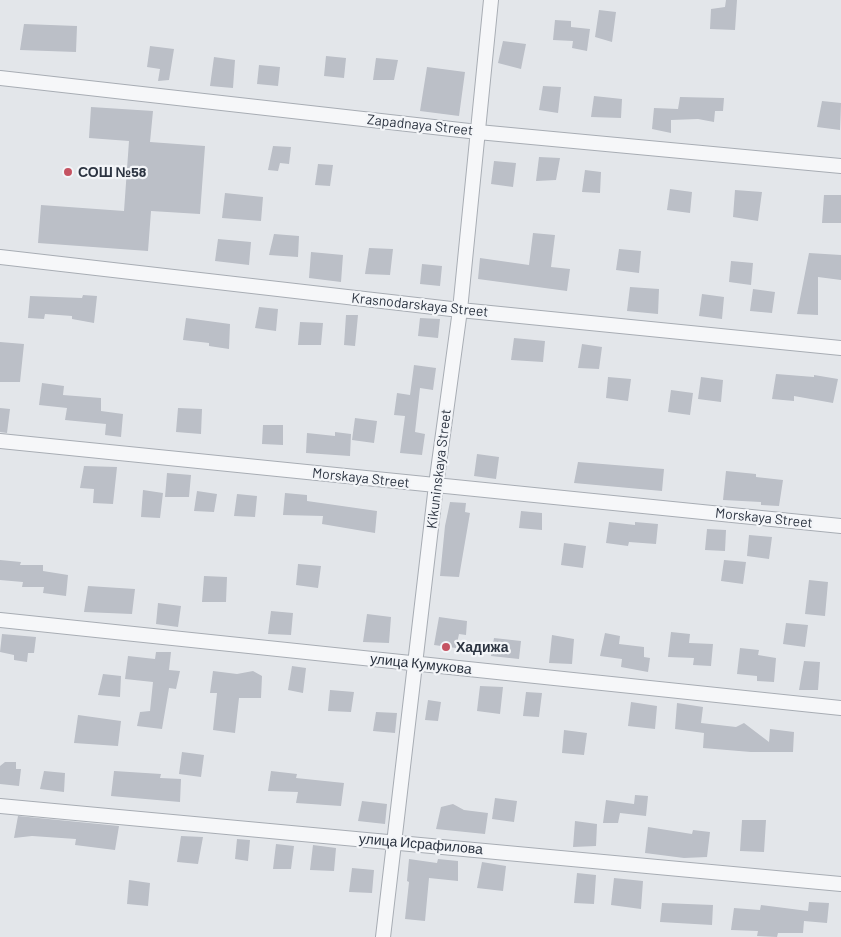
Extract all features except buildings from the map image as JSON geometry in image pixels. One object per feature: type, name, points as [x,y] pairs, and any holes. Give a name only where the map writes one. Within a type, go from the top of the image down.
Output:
[{"type":"street","name":"Kikuninskaya Street","points":[[383,937],[436,485],[460,310],[491,0]]},
{"type":"street","name":"Zapadnaya Street","points":[[0,78],[478,132],[841,166]]},
{"type":"street","name":"Krasnodarskaya Street","points":[[0,257],[460,310],[841,348]]},
{"type":"street","name":"Morskaya Street","points":[[0,441],[841,526]]},
{"type":"street","name":"улица Кумукова","points":[[0,620],[841,708]]},
{"type":"street","name":"улица Исрафилова","points":[[0,806],[841,884]]},
{"type":"place","name":"СОШ №58","points":[[68,172]]},
{"type":"place","name":"Хадижа","points":[[446,647]]}]
